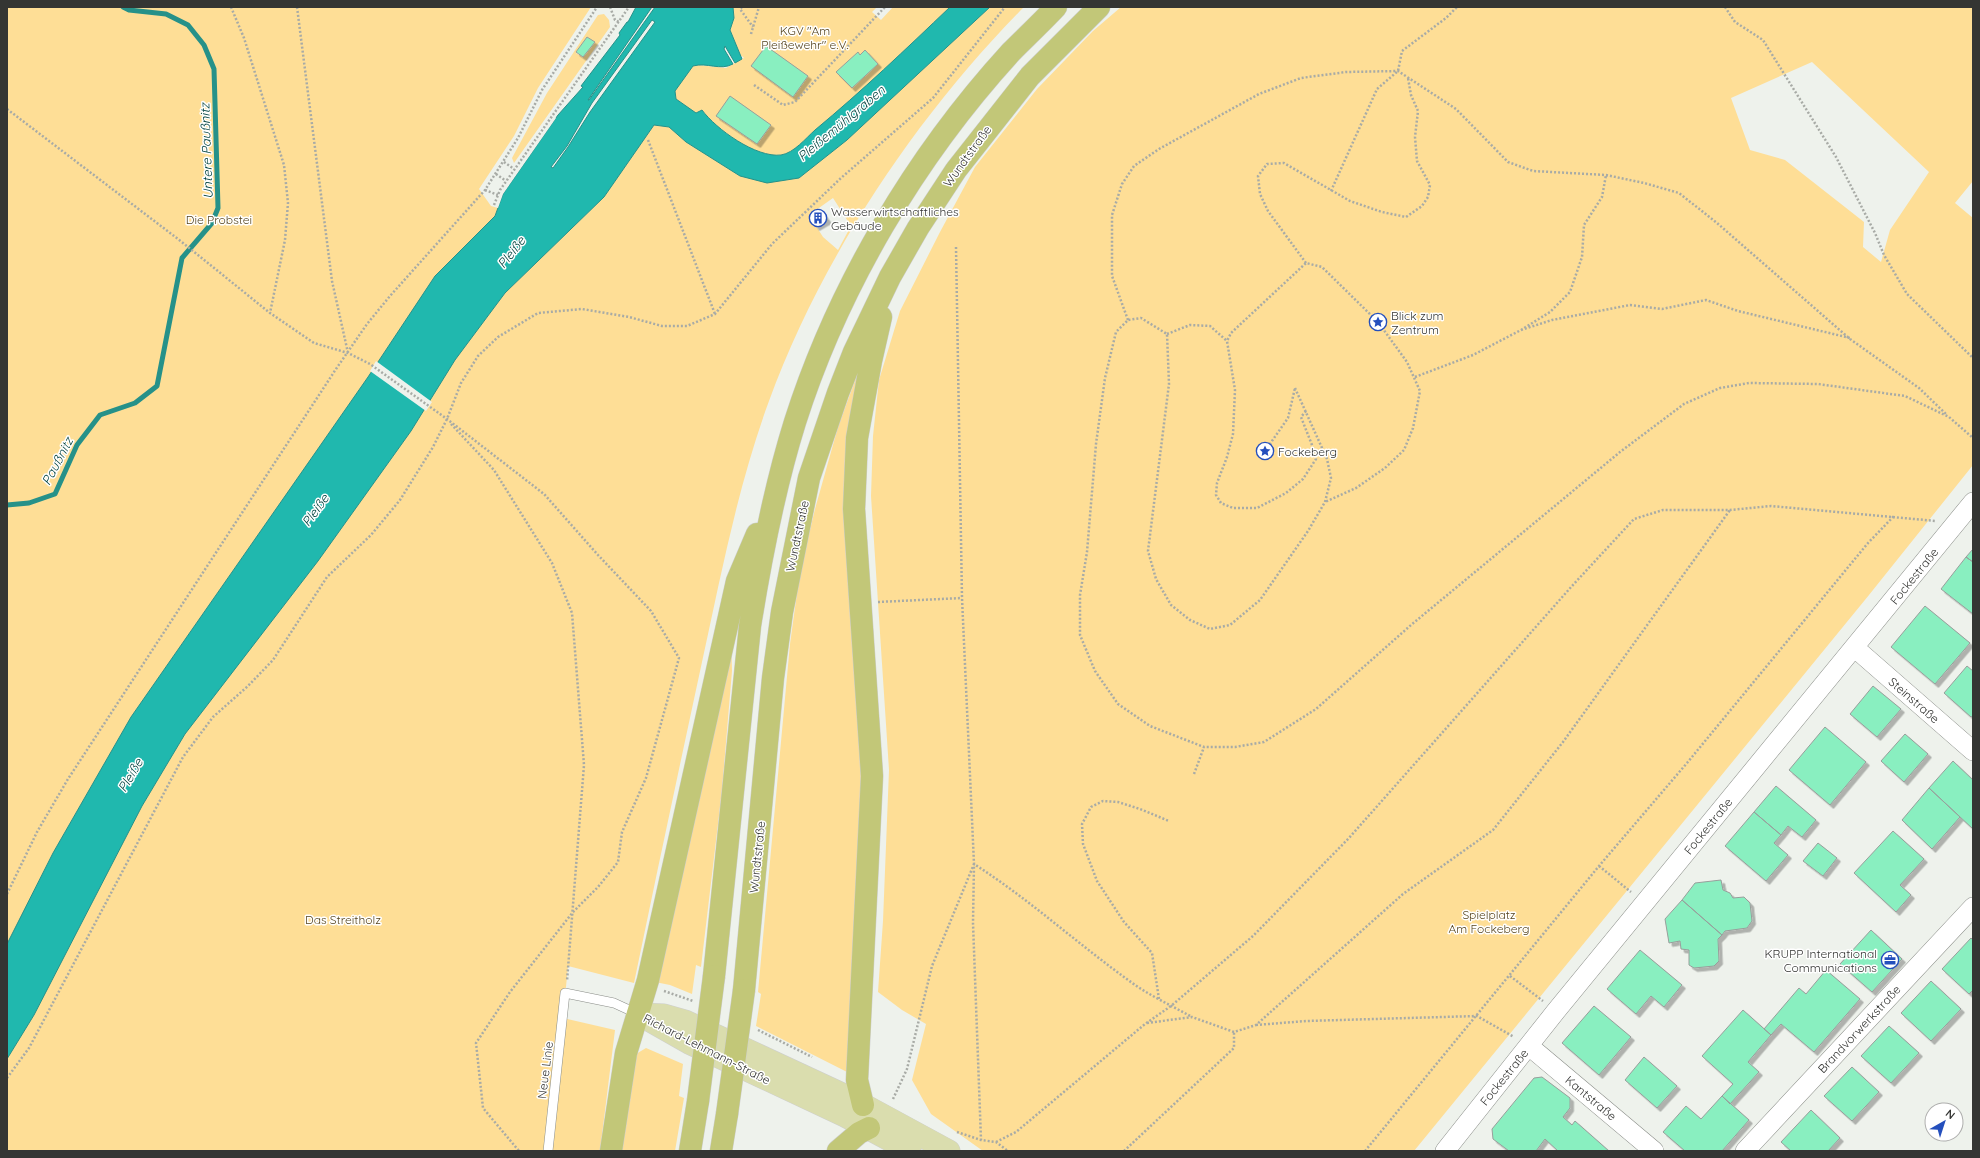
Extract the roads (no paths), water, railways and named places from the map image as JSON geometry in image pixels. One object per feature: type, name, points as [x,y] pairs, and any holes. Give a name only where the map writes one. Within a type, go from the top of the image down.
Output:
[{"type":"highway","points":[[690,1151],[714,976],[750,626],[759,572],[778,483],[796,422],[817,364],[836,318],[879,235],[905,192],[961,112],[1011,52],[1056,7]]},
{"type":"highway","name":"Wundtstraße","points":[[721,1151],[744,990],[773,678],[782,612],[793,549],[809,478],[838,393],[854,352],[890,277],[918,228],[956,170],[995,117],[1030,76],[1099,7]]},
{"type":"highway","points":[[863,1105],[857,1080],[872,776],[854,509],[857,438],[871,361],[890,277]]},
{"type":"highway","points":[[611,1151],[626,1053],[648,980],[737,581],[778,483]]},
{"type":"highway","points":[[838,1151],[859,1133],[869,1128]]},
{"type":"main road","name":"Richard-Lehmann-Straße","points":[[638,1014],[664,1015],[685,1021],[863,1105],[950,1140]]},
{"type":"main road","name":"Richard-Lehmann-Straße","points":[[638,1014],[690,1043],[869,1128],[910,1151]]},
{"type":"street","name":"Fockestraße","points":[[1445,1151],[1973,502]]},
{"type":"street","name":"Steinstraße","points":[[1855,648],[1973,752]]},
{"type":"street","name":"Brandvorwerkstraße","points":[[1745,1151],[1973,907]]},
{"type":"street","name":"Kantstraße","points":[[1529,1046],[1654,1151]]},
{"type":"lane","name":"Neue Linie","points":[[548,1151],[565,993],[614,1003],[638,1014]]},
{"type":"water","points":[[636,7],[652,7],[588,100],[655,7],[733,7],[734,18],[730,30],[742,59],[735,63],[725,46],[724,49],[733,64],[723,67],[703,65],[693,66],[675,91],[676,99],[696,113],[702,110],[708,118],[737,141],[760,152],[771,155],[781,155],[786,154],[800,145],[884,70],[950,7],[990,7],[847,140],[799,178],[767,183],[740,176],[686,142],[669,127],[654,125],[604,197],[505,293],[455,360],[411,431],[318,561],[185,734],[142,806],[34,1015],[7,1059],[7,944],[53,853],[131,717],[368,377],[435,276],[495,216],[503,194],[558,115],[583,87],[581,86],[620,35],[619,33],[628,22]],"holes":[[[652,20],[655,22],[590,112],[553,168],[551,167],[567,146],[592,103]]]},
{"type":"waterway","name":"Untere Paußnitz","points":[[7,505],[29,503],[55,494],[77,445],[100,415],[135,403],[157,386],[182,258],[212,223],[218,208],[214,69],[204,45],[188,25],[166,14],[129,10],[123,7]]},
{"type":"place","name":"Wasserwirtschaftliches Gebäude","points":[[818,218]]},
{"type":"place","name":"Blick zum Zentrum","points":[[1378,322]]},
{"type":"place","name":"Fockeberg","points":[[1265,451]]},
{"type":"place","name":"KRUPP International Communications","points":[[1890,960]]},
{"type":"park label","name":"KGV \"Am Pleißewehr\" e.V.","points":[[805,37]]},
{"type":"park label","name":"Die Probstei","points":[[219,219]]},
{"type":"park label","name":"Das Streitholz","points":[[343,919]]},
{"type":"park label","name":"Spielplatz Am Fockeberg","points":[[1489,921]]},
{"type":"water label","name":"Pleißemühlgraben","points":[[841,123]]},
{"type":"water label","name":"Pleiße","points":[[511,252]]},
{"type":"water label","name":"Paußnitz","points":[[57,461]]},
{"type":"water label","name":"Pleiße","points":[[315,510]]},
{"type":"water label","name":"Pleiße","points":[[130,775]]}]
